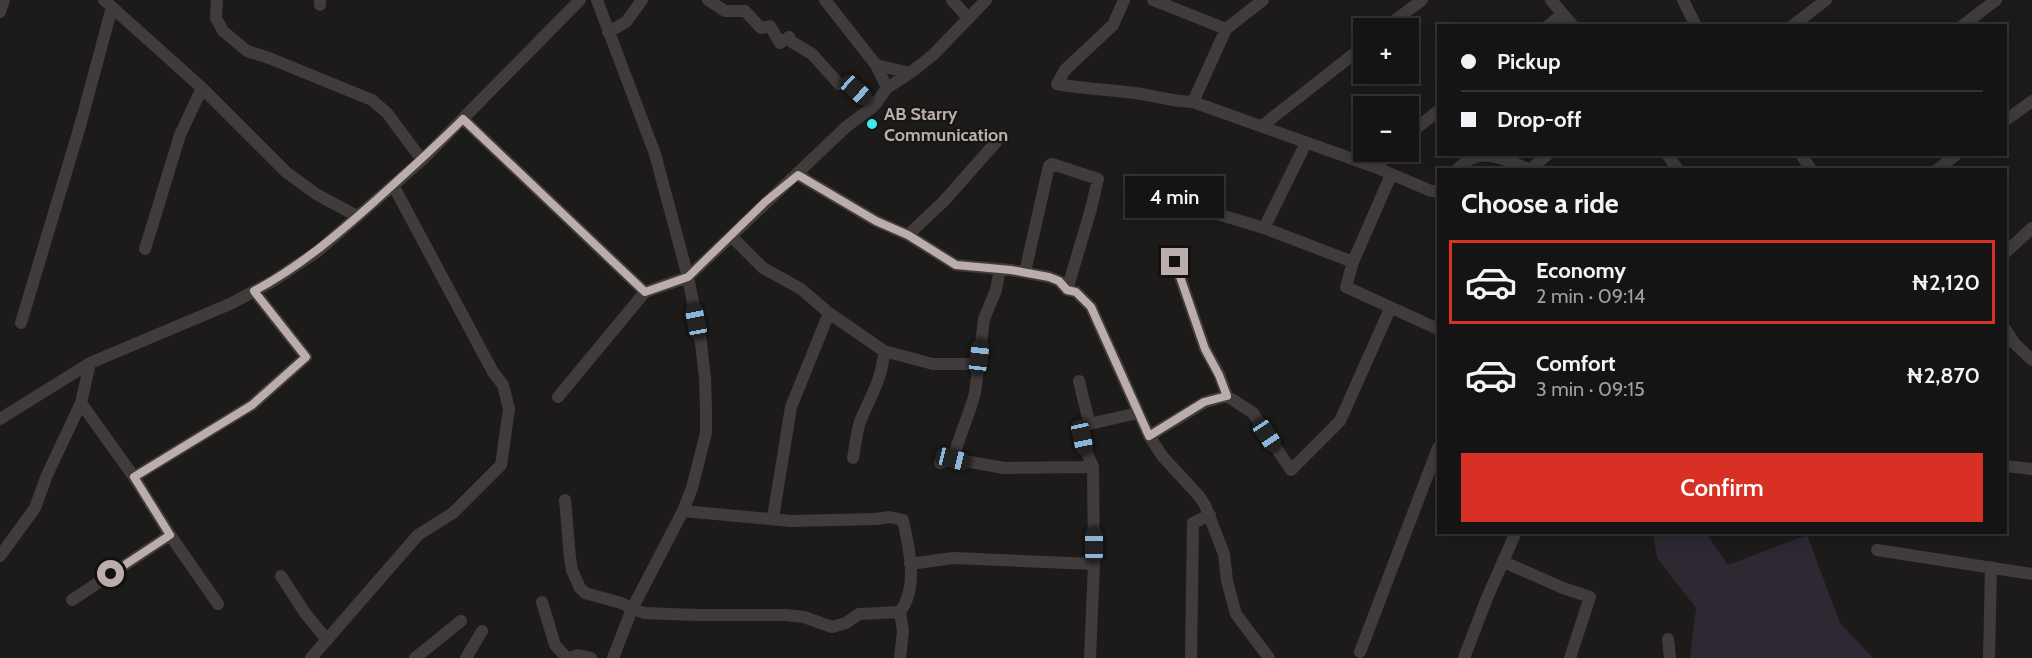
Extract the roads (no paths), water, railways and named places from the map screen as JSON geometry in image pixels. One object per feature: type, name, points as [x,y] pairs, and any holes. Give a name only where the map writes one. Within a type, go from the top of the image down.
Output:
[{"type":"street","points":[[0,12],[4,0]]},
{"type":"street","points":[[217,0],[216,18],[223,31],[248,51],[372,100],[387,113],[422,160]]},
{"type":"street","points":[[0,419],[90,363],[254,291],[318,251],[422,160],[580,0]]},
{"type":"street","points":[[597,0],[655,154],[688,277],[701,343],[706,416],[700,458],[683,511],[632,609],[613,658]]},
{"type":"street","points":[[608,32],[626,22],[642,0]]},
{"type":"street","points":[[708,0],[725,11],[745,11],[761,28],[770,26],[780,43],[789,37],[792,42],[812,54],[839,84],[850,86],[874,106]]},
{"type":"street","points":[[825,0],[876,65],[887,88]]},
{"type":"street","points":[[952,0],[968,18]]},
{"type":"street","points":[[558,397],[645,292],[688,277],[784,184],[798,175],[846,128],[874,106],[887,88],[933,55],[986,0]]},
{"type":"street","points":[[1124,0],[1113,26],[1065,70],[1057,84],[1139,94],[1178,102],[1193,102],[1375,167],[1431,191],[1437,191]]},
{"type":"street","points":[[1153,0],[1168,2],[1226,29]]},
{"type":"street","points":[[1193,102],[1226,29],[1263,0]]},
{"type":"street","points":[[1399,18],[1422,0]]},
{"type":"street","points":[[1551,0],[1571,24]]},
{"type":"street","points":[[1683,0],[1695,24]]},
{"type":"street","points":[[1795,24],[1826,0]]},
{"type":"street","points":[[1965,24],[1996,0]]},
{"type":"street","points":[[21,323],[80,126],[108,4],[202,88],[286,172],[316,194],[357,216]]},
{"type":"street","points":[[1550,24],[1562,14]]},
{"type":"street","points":[[1262,126],[1353,55]]},
{"type":"street","points":[[876,65],[910,73]]},
{"type":"street","points":[[145,249],[180,135],[202,88]]},
{"type":"street","points":[[2007,119],[2032,101]]},
{"type":"street","points":[[1419,126],[1437,112]]},
{"type":"street","points":[[463,119],[645,292]]},
{"type":"street","points":[[908,235],[944,201],[997,141]]},
{"type":"street","points":[[1264,228],[1306,143]]},
{"type":"street","points":[[1459,168],[1466,160],[1475,156]]},
{"type":"street","points":[[1494,156],[1507,166]]},
{"type":"street","points":[[1533,168],[1546,156]]},
{"type":"street","points":[[1940,168],[1954,156]]},
{"type":"street","points":[[1375,167],[1380,162]]},
{"type":"street","points":[[1025,272],[1049,166],[1052,164],[1098,178],[1067,290]]},
{"type":"street","points":[[798,175],[876,221],[908,235],[956,265],[1025,272],[1059,281],[1067,290],[1076,292],[1091,307],[1149,436],[1162,457],[1199,496],[1210,514],[1224,554],[1227,581],[1236,614],[1269,658]]},
{"type":"street","points":[[1391,175],[1353,262],[1346,287],[1437,329]]},
{"type":"street","points":[[311,658],[418,535],[453,513],[496,472],[503,461],[509,409],[503,386],[493,372],[393,185]]},
{"type":"street","points":[[1141,191],[1264,228],[1353,262]]},
{"type":"street","points":[[2007,251],[2032,228]]},
{"type":"street","points":[[731,236],[763,267],[801,289],[829,313],[884,351],[933,364],[978,364]]},
{"type":"street","points":[[1175,262],[1205,349],[1227,396],[1253,413],[1291,470],[1340,422],[1390,309]]},
{"type":"street","points":[[953,459],[975,393],[984,319],[996,290],[1000,269]]},
{"type":"street","points":[[134,477],[252,405],[306,357],[254,291]]},
{"type":"street","points":[[773,518],[790,407],[829,313]]},
{"type":"street","points":[[2007,332],[2014,343],[2032,360]]},
{"type":"street","points":[[853,458],[861,418],[872,399],[881,374],[884,351]]},
{"type":"street","points":[[0,556],[35,508],[47,474],[81,403],[90,363]]},
{"type":"street","points":[[1079,381],[1089,423]]},
{"type":"street","points":[[1149,436],[1204,402],[1227,396]]},
{"type":"street","points":[[81,403],[134,477],[170,535],[218,604]]},
{"type":"street","points":[[1090,658],[1094,564],[1094,467],[1085,449],[1080,426],[1138,412]]},
{"type":"street","points":[[1360,652],[1437,451]]},
{"type":"street","points":[[940,464],[953,459],[1005,468],[1094,467]]},
{"type":"street","points":[[2007,466],[2032,469]]},
{"type":"street","points":[[565,500],[572,570],[580,588],[585,593],[621,603],[632,609],[654,615],[804,616],[832,627],[859,614],[900,612]]},
{"type":"street","points":[[683,511],[817,521],[889,517],[903,520],[910,564],[909,595],[900,612],[903,631],[900,658]]},
{"type":"street","points":[[1191,658],[1193,523],[1210,514]]},
{"type":"street","points":[[1464,658],[1515,534]]},
{"type":"street","points":[[72,600],[170,535]]},
{"type":"street","points":[[1877,550],[2032,574]]},
{"type":"street","points":[[910,564],[953,558],[1094,564]]},
{"type":"street","points":[[1504,562],[1563,588],[1590,597],[1570,658]]},
{"type":"street","points":[[1989,658],[1991,567]]},
{"type":"street","points":[[280,576],[327,640]]},
{"type":"street","points":[[542,602],[555,645],[568,658],[578,655],[591,658]]},
{"type":"street","points":[[415,658],[461,621]]},
{"type":"street","points":[[466,658],[482,631]]},
{"type":"street","points":[[1668,639],[1670,658]]},
{"type":"place","name":"AB Starry Communication","points":[[872,124]]}]
